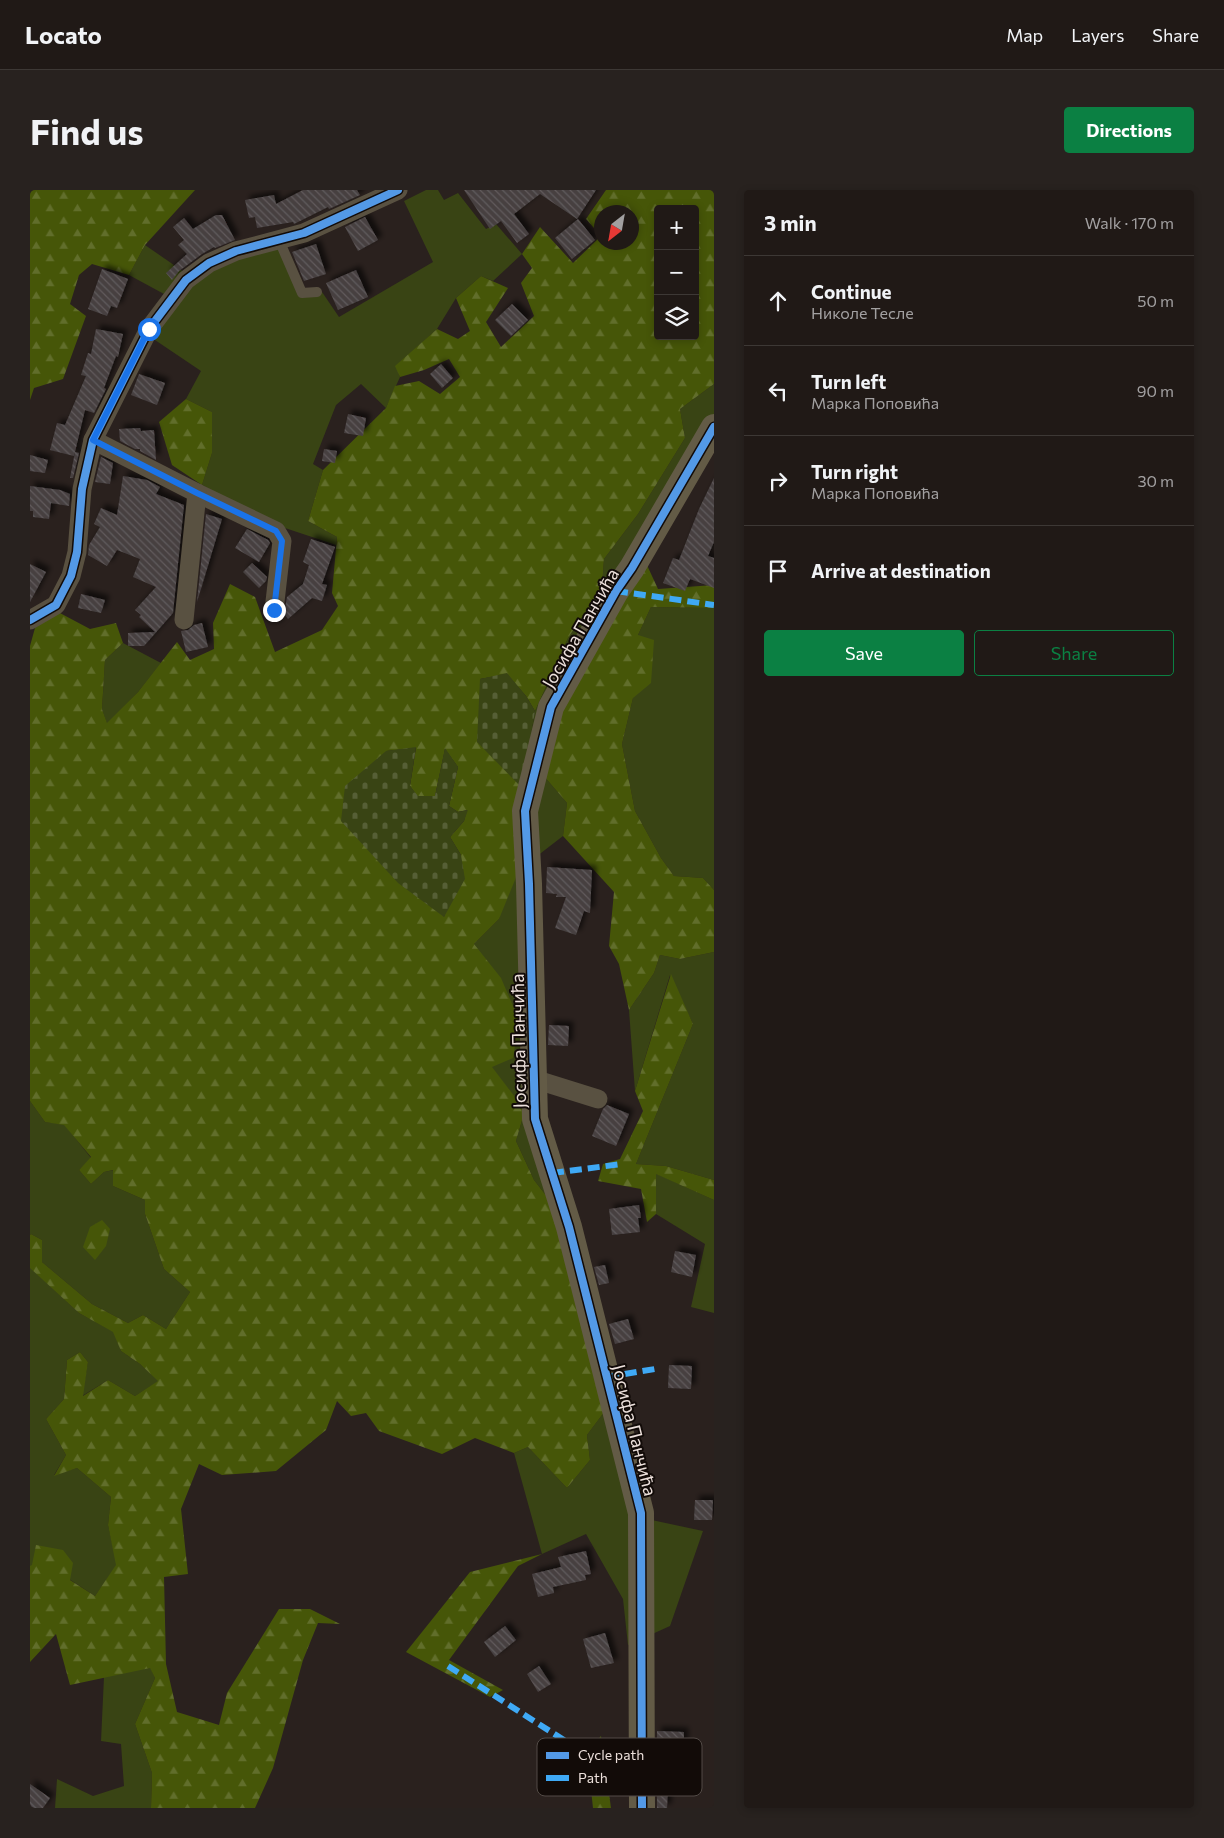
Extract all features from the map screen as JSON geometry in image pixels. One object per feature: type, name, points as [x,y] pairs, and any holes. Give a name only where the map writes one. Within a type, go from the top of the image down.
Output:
[{"type":"street","points":[[30,620],[56,605],[71,576],[77,552],[82,489],[93,440],[149,329],[186,280],[209,263],[236,251],[304,233],[398,190]]},
{"type":"street","name":"Јосифа Панчића","points":[[642,1738],[641,1513],[569,1227],[535,1119],[529,884],[525,811],[551,707],[616,591],[632,568],[714,427]]},
{"type":"street","points":[[93,440],[276,531],[282,541],[274,610]]},
{"type":"street","points":[[184,620],[197,493]]},
{"type":"street","name":"Јосифа Панчића","points":[[534,1079],[598,1099]]},
{"type":"lane","points":[[279,240],[302,293],[317,292]]},
{"type":"green space","points":[[30,190],[195,190],[145,245],[129,275],[92,264],[79,275],[70,304],[86,316],[63,379],[34,388],[30,400]]},
{"type":"green space","points":[[426,190],[438,190],[444,200],[458,193],[486,229],[496,224],[522,254],[493,281],[481,276],[456,298],[437,329],[396,366],[400,377],[386,408],[361,384],[336,405],[313,464],[323,470],[308,521],[337,537],[336,545],[270,523],[202,485],[212,453],[212,412],[186,399],[201,371],[152,338],[193,280],[278,242],[302,293],[322,292],[339,317],[433,262],[404,201]]},
{"type":"green space","points":[[606,190],[714,190],[714,384],[680,409],[685,438],[638,514],[604,559],[602,587],[568,638],[535,711],[526,696],[507,674],[480,679],[522,788],[519,870],[499,919],[474,944],[501,978],[519,1020],[513,1058],[492,1067],[525,1110],[516,1141],[534,1180],[551,1202],[608,1407],[587,1435],[590,1460],[567,1488],[528,1447],[514,1453],[475,1438],[442,1454],[379,1431],[366,1413],[351,1416],[337,1401],[326,1430],[276,1471],[222,1475],[199,1464],[181,1509],[188,1574],[164,1577],[166,1664],[177,1712],[219,1725],[227,1693],[279,1609],[310,1609],[340,1624],[318,1623],[303,1660],[273,1768],[255,1808],[151,1808],[152,1773],[135,1724],[155,1678],[150,1668],[70,1685],[56,1634],[30,1662],[30,1566],[32,1565],[36,1545],[63,1550],[73,1563],[70,1580],[95,1596],[116,1565],[108,1525],[111,1497],[77,1468],[54,1476],[66,1455],[46,1419],[64,1399],[67,1360],[80,1352],[88,1362],[83,1396],[108,1380],[135,1396],[158,1381],[140,1364],[121,1351],[113,1332],[79,1313],[30,1268],[30,1235],[42,1240],[42,1262],[92,1304],[128,1323],[143,1315],[166,1329],[190,1292],[164,1269],[145,1214],[145,1200],[113,1186],[113,1170],[104,1172],[91,1184],[79,1170],[91,1157],[64,1125],[45,1122],[30,1101],[30,646],[35,628],[58,612],[90,629],[116,623],[123,643],[105,660],[102,709],[107,723],[138,692],[177,642],[190,660],[214,649],[213,623],[230,584],[255,597],[275,652],[322,630],[338,606],[332,593],[337,537],[308,521],[323,470],[386,408],[395,386],[419,381],[440,394],[460,377],[449,359],[424,370],[400,377],[395,366],[437,329],[458,339],[470,331],[456,298],[481,276],[508,288],[486,322],[501,347],[534,316],[521,283],[532,268],[522,254],[540,227],[573,263],[594,243],[594,250],[639,250],[639,205],[596,205]],"holes":[[[416,748],[410,786],[418,797],[435,796],[445,749],[458,767],[449,806],[458,812],[467,810],[464,821],[450,837],[461,855],[444,917],[386,751]]]},
{"type":"green space","points":[[594,207],[594,228],[586,219]]},
{"type":"green space","points":[[145,245],[184,272],[164,294],[129,275]]},
{"type":"green space","points":[[714,384],[714,427],[543,775],[567,803],[563,836],[519,870],[519,1020],[525,1110],[491,1067],[474,944],[499,919],[535,711],[568,638],[602,587],[604,559],[638,514],[685,438],[680,409]]},
{"type":"green space","points":[[186,399],[212,412],[212,453],[202,485],[172,465],[159,422]]},
{"type":"green space","points":[[646,563],[658,589],[714,585],[714,608],[651,607],[638,635],[654,640],[651,683],[633,698],[622,744],[635,811],[661,858],[674,876],[703,878],[714,890],[714,952],[680,959],[660,955],[654,973],[629,1010],[619,964],[609,946],[614,892],[563,836],[567,803],[543,775],[559,711]]},
{"type":"green space","points":[[651,607],[714,608],[714,890],[703,878],[674,876],[661,858],[635,811],[622,744],[633,698],[638,635]]},
{"type":"green space","points":[[123,643],[161,663],[138,692],[107,724],[102,709],[105,660]]},
{"type":"green space","points":[[507,673],[526,696],[535,711],[522,788],[477,742],[480,679]]},
{"type":"green space","points":[[416,747],[410,786],[418,796],[435,796],[445,748],[458,767],[449,806],[458,812],[468,810],[464,821],[450,837],[461,855],[465,879],[444,917],[398,883],[341,821],[345,786],[386,751]]},
{"type":"green space","points":[[714,952],[714,1180],[666,1166],[636,1164],[693,1024],[670,975],[635,1091],[629,1010],[654,973],[660,955],[680,959]]},
{"type":"green space","points":[[671,974],[693,1024],[636,1164],[666,1166],[714,1180],[714,1200],[656,1174],[656,1214],[647,1222],[641,1189],[598,1181],[603,1164],[620,1159],[643,1111],[635,1091]]},
{"type":"green space","points":[[30,1101],[45,1122],[64,1124],[91,1158],[79,1170],[91,1184],[104,1172],[114,1170],[113,1186],[145,1200],[145,1214],[164,1269],[190,1292],[166,1329],[143,1315],[128,1323],[92,1304],[42,1262],[42,1240],[30,1235]]},
{"type":"green space","points":[[525,1110],[551,1202],[534,1180],[516,1141]]},
{"type":"green space","points":[[655,1173],[714,1200],[714,1313],[691,1307],[705,1244],[656,1214]]},
{"type":"green space","points":[[102,1220],[110,1229],[106,1246],[95,1260],[83,1247],[90,1227]]},
{"type":"green space","points":[[30,1267],[79,1313],[114,1332],[121,1351],[140,1364],[159,1381],[135,1396],[108,1380],[82,1396],[88,1362],[80,1352],[67,1360],[64,1399],[46,1419],[66,1455],[54,1475],[77,1468],[111,1497],[108,1525],[117,1565],[95,1596],[69,1579],[30,1566]]},
{"type":"green space","points":[[608,1407],[633,1516],[703,1531],[670,1626],[628,1645],[623,1599],[586,1534],[542,1554],[514,1453],[528,1447],[567,1488],[590,1460],[587,1435]]},
{"type":"green space","points":[[542,1554],[518,1566],[449,1660],[503,1690],[490,1697],[406,1652],[470,1572]]},
{"type":"green space","points":[[150,1667],[155,1678],[135,1724],[152,1773],[151,1808],[55,1808],[57,1779],[93,1796],[124,1786],[121,1744],[101,1741],[104,1677]]},
{"type":"green space","points":[[592,1796],[609,1796],[611,1808],[593,1808]]},
{"type":"building","points":[[303,190],[357,190],[360,195],[329,209],[328,207],[294,224],[293,222],[257,228],[255,217],[249,218],[245,200],[274,195],[276,204]]},
{"type":"building","points":[[464,190],[596,190],[577,219],[540,194],[514,214],[529,234],[517,243],[501,221],[490,229]]},
{"type":"building","points":[[216,215],[222,215],[235,240],[214,247],[202,254],[179,271],[172,280],[166,273],[187,254],[178,245],[184,240],[173,227],[184,218],[193,229]]},
{"type":"building","points":[[365,217],[378,240],[358,251],[345,227]]},
{"type":"building","points":[[578,219],[594,241],[572,259],[555,238]]},
{"type":"building","points":[[316,244],[326,274],[304,281],[292,252]]},
{"type":"building","points":[[102,269],[128,279],[117,308],[111,306],[107,316],[88,309]]},
{"type":"building","points":[[356,270],[368,297],[338,310],[326,283]]},
{"type":"building","points":[[512,304],[528,320],[511,336],[495,320]]},
{"type":"building","points":[[96,329],[123,334],[118,357],[116,356],[104,388],[106,389],[94,413],[85,410],[74,456],[50,450],[57,423],[65,425],[86,376],[81,375],[88,353],[91,354]]},
{"type":"building","points":[[441,364],[453,378],[442,388],[430,374]]},
{"type":"building","points":[[139,374],[165,383],[157,405],[131,395]]},
{"type":"building","points":[[348,414],[366,418],[363,436],[344,433]]},
{"type":"building","points":[[140,428],[141,431],[154,430],[156,460],[140,451],[140,449],[135,449],[120,441],[119,429]]},
{"type":"building","points":[[324,449],[337,451],[335,463],[322,461]]},
{"type":"building","points":[[75,452],[79,453],[73,478],[70,478]]},
{"type":"building","points":[[30,455],[48,460],[45,473],[30,471]]},
{"type":"building","points":[[101,457],[113,463],[110,484],[95,482]]},
{"type":"building","points":[[123,476],[147,480],[160,487],[156,494],[184,505],[173,613],[144,646],[128,646],[128,633],[155,632],[139,617],[141,615],[135,610],[156,587],[133,577],[140,559],[117,550],[107,566],[88,555],[89,545],[100,527],[94,524],[101,508],[117,515]]},
{"type":"building","points":[[714,478],[714,542],[708,556],[714,558],[714,588],[690,579],[685,591],[663,583],[673,558],[679,560],[699,509]]},
{"type":"building","points":[[30,486],[60,490],[70,494],[69,506],[51,503],[49,519],[33,517],[33,511],[30,511]]},
{"type":"building","points":[[206,514],[222,519],[197,602]]},
{"type":"building","points":[[247,529],[268,540],[270,543],[259,562],[235,548]]},
{"type":"building","points":[[311,539],[335,547],[322,584],[327,585],[322,601],[312,598],[288,619],[284,614],[287,597],[303,584],[309,565],[303,562]]},
{"type":"building","points":[[252,563],[267,577],[266,581],[259,588],[243,572]]},
{"type":"building","points":[[30,564],[46,572],[30,602]]},
{"type":"building","points":[[81,594],[105,600],[101,613],[78,608]]},
{"type":"building","points":[[202,623],[208,647],[186,652],[181,631],[188,630],[194,625]]},
{"type":"building","points":[[547,867],[592,870],[590,913],[584,911],[576,935],[555,928],[566,897],[556,897],[557,894],[546,893]]},
{"type":"building","points":[[549,1025],[569,1026],[568,1046],[548,1045]]},
{"type":"building","points":[[607,1105],[629,1114],[616,1146],[592,1136],[603,1109]]},
{"type":"building","points":[[639,1205],[641,1218],[638,1218],[640,1232],[612,1235],[609,1209]]},
{"type":"building","points":[[675,1251],[696,1255],[692,1277],[671,1272]]},
{"type":"building","points":[[605,1265],[609,1283],[599,1285],[594,1267]]},
{"type":"building","points":[[628,1319],[634,1339],[615,1344],[609,1324]]},
{"type":"building","points":[[669,1365],[692,1366],[691,1389],[668,1388]]},
{"type":"building","points":[[695,1500],[713,1500],[712,1520],[694,1520]]},
{"type":"building","points":[[586,1551],[591,1574],[585,1575],[586,1580],[553,1587],[554,1593],[538,1597],[532,1574],[561,1567],[558,1557]]},
{"type":"building","points":[[505,1626],[516,1640],[495,1657],[484,1642]]},
{"type":"building","points":[[605,1633],[614,1663],[591,1668],[583,1639]]},
{"type":"building","points":[[539,1666],[551,1684],[538,1692],[527,1674]]},
{"type":"building","points":[[657,1731],[684,1732],[684,1738],[657,1738]]},
{"type":"building","points":[[30,1784],[50,1798],[43,1808],[30,1808]]},
{"type":"building","points":[[657,1796],[668,1796],[667,1808],[657,1808]]},
{"type":"marked path","points":[[616,591],[714,605]]},
{"type":"marked path","points":[[552,1173],[622,1164]]},
{"type":"marked path","points":[[607,1377],[655,1369]]},
{"type":"marked path","points":[[448,1666],[561,1738]]},
{"type":"cycle path","points":[[30,620],[56,605],[71,576],[77,552],[82,489],[93,440],[149,329],[186,280],[209,263],[236,251],[304,233],[398,190]]},
{"type":"cycle path","points":[[642,1738],[641,1513],[569,1227],[535,1119],[529,884],[525,811],[551,707],[616,591],[632,568],[714,427]]},
{"type":"cycle path","points":[[642,1796],[642,1808]]},
{"type":"route","points":[[149,329],[93,440],[276,531],[282,541],[274,610]]}]
